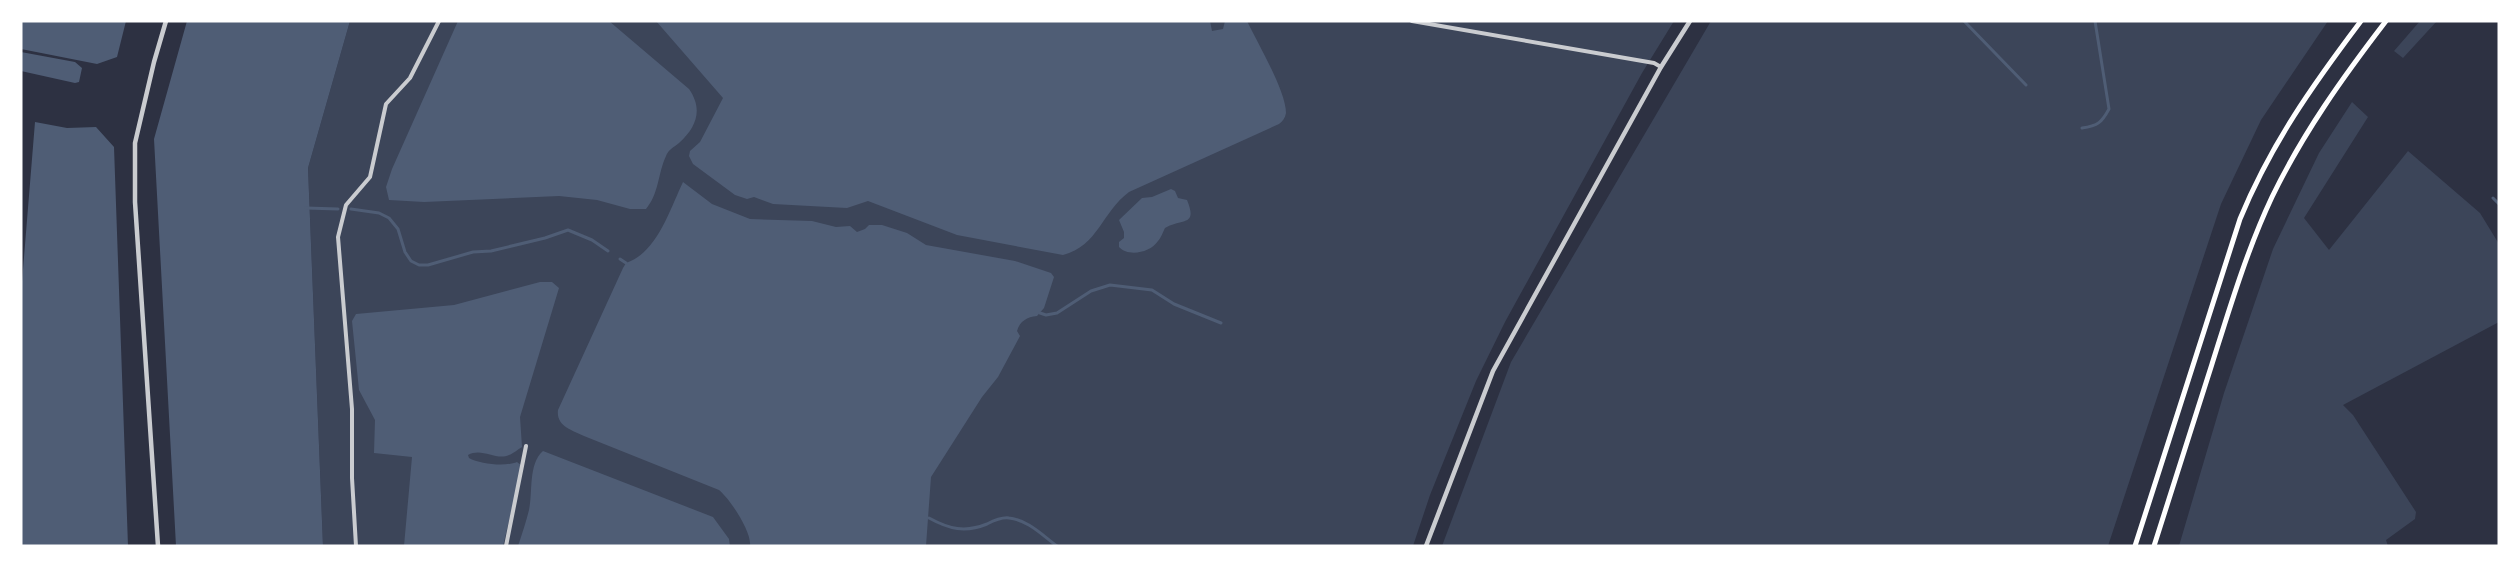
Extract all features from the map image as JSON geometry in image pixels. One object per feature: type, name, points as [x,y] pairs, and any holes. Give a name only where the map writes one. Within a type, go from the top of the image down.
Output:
[{"type":"main road","points":[[2135,546],[2240,219],[2259,175],[2311,87],[2361,21]]},
{"type":"main road","points":[[2154,546],[2225,321],[2253,242],[2272,197],[2293,155],[2324,105],[2386,21]]},
{"type":"street","points":[[158,546],[135,202],[135,143],[166,21]]},
{"type":"street","points":[[356,546],[352,478],[352,409],[338,237],[346,205],[370,177],[386,104],[410,78],[439,21]]},
{"type":"street","points":[[1412,21],[1654,63],[1661,67]]},
{"type":"street","points":[[1426,546],[1493,371],[1661,67],[1690,21]]},
{"type":"street","points":[[506,546],[525,446]]},
{"type":"shaded area","points":[[21,21],[126,21],[117,57],[97,64],[21,49]]},
{"type":"shaded area","points":[[187,21],[350,21],[308,168],[323,546],[176,546],[154,139]]},
{"type":"shaded area","points":[[350,21],[1674,21],[1642,73],[1505,322],[1476,381],[1430,495],[1413,546],[323,546],[308,168]]},
{"type":"shaded area","points":[[458,21],[609,21],[689,89],[697,111],[694,124],[685,137],[667,154],[656,190],[646,209],[630,209],[597,200],[559,196],[424,202],[389,200],[386,187],[392,169]]},
{"type":"shaded area","points":[[656,21],[1210,21],[1212,31],[1223,29],[1225,21],[1247,21],[1276,80],[1286,113],[1279,124],[1129,192],[1084,244],[1075,251],[1063,255],[957,235],[868,201],[847,208],[773,204],[754,197],[747,199],[735,195],[693,164],[689,156],[690,151],[700,142],[723,98]]},
{"type":"shaded area","points":[[1711,21],[2328,21],[2261,120],[2221,204],[2108,546],[1442,546],[1511,362]]},
{"type":"shaded area","points":[[2420,21],[2437,21],[2403,58],[2394,51]]},
{"type":"shaded area","points":[[21,52],[75,62],[82,68],[79,82],[21,71]]},
{"type":"shaded area","points":[[2352,102],[2368,117],[2304,218],[2329,250],[2408,151],[2480,213],[2499,244],[2499,322],[2343,405],[2353,415],[2416,512],[2415,519],[2386,540],[2388,546],[2179,546],[2224,393],[2273,249],[2319,153]]},
{"type":"shaded area","points":[[35,122],[67,128],[96,127],[114,147],[128,546],[21,546],[21,294]]},
{"type":"shaded area","points":[[683,182],[712,204],[750,219],[812,221],[836,227],[850,226],[857,232],[869,225],[882,225],[907,233],[926,245],[1015,261],[1051,273],[1054,277],[1044,308],[1037,316],[1022,322],[1017,331],[1020,336],[998,377],[982,397],[931,477],[926,546],[750,546],[748,533],[739,516],[719,490],[584,436],[562,424],[558,410],[623,268],[626,263],[637,258],[646,250],[654,240]]},
{"type":"shaded area","points":[[1171,189],[1175,191],[1178,198],[1187,200],[1191,214],[1189,218],[1165,228],[1154,245],[1145,251],[1133,253],[1119,247],[1119,242],[1124,238],[1124,232],[1119,220],[1142,198],[1152,197]]},
{"type":"shaded area","points":[[540,282],[552,282],[559,288],[520,417],[522,447],[504,456],[478,452],[468,455],[469,458],[486,463],[499,465],[517,462],[522,466],[503,546],[404,546],[412,457],[374,453],[375,420],[359,390],[352,321],[356,314],[454,305]]},
{"type":"shaded area","points":[[543,451],[713,517],[729,539],[730,546],[518,546],[529,510],[535,463]]},
{"type":"waterway","points":[[1964,21],[2026,85]]},
{"type":"waterway","points":[[2082,128],[2099,123],[2109,109],[2095,21]]},
{"type":"waterway","points":[[2493,198],[2499,204]]},
{"type":"waterway","points":[[306,208],[338,209]]},
{"type":"waterway","points":[[351,209],[379,213],[389,218],[398,229],[405,252],[411,261],[419,265],[428,265],[473,252],[491,251],[568,230],[592,240],[608,251]]},
{"type":"waterway","points":[[620,259],[626,263]]},
{"type":"waterway","points":[[1040,313],[1046,315],[1057,313],[1091,291],[1110,285],[1152,290],[1174,304],[1221,323]]},
{"type":"waterway","points":[[929,518],[943,525],[964,529],[979,527],[1003,518],[1016,519],[1057,546]]}]
